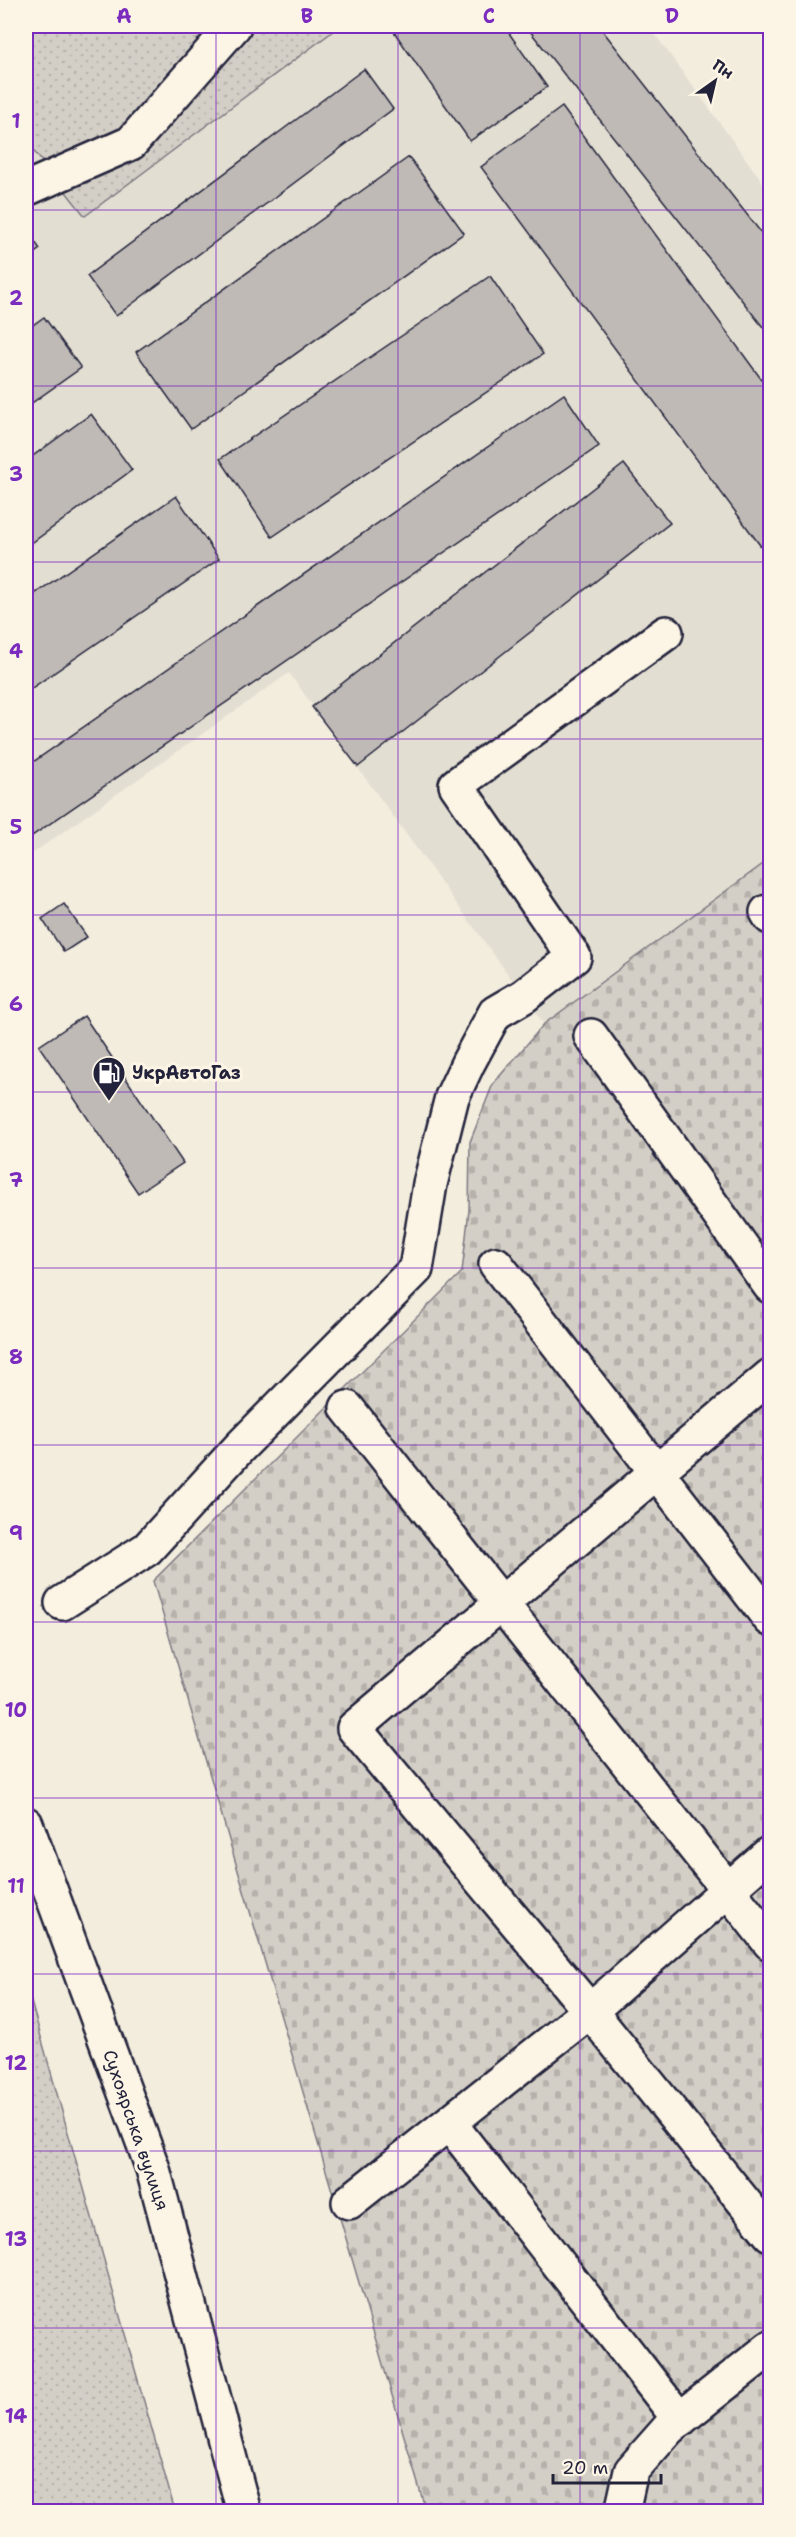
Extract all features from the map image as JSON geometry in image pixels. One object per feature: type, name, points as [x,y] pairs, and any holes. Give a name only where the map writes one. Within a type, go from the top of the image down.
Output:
[{"type":"street","points":[[26,189],[131,143],[234,26]]},
{"type":"street","points":[[62,1603],[147,1549],[240,1447],[416,1269],[430,1184],[441,1140],[452,1097],[468,1063],[495,1013],[524,996],[574,957],[456,785],[666,633]]},
{"type":"street","points":[[591,1036],[771,1286]]},
{"type":"street","points":[[496,1264],[771,1619]]},
{"type":"street","points":[[771,1376],[354,1728],[590,2011],[771,2234]]},
{"type":"street","points":[[347,1408],[728,1891],[771,1942]]},
{"type":"street","name":"Сухоярська вулиця","points":[[26,1824],[153,2169],[244,2511]]},
{"type":"street","points":[[349,2202],[590,2011],[771,1853]]},
{"type":"street","points":[[450,2124],[680,2420]]},
{"type":"street","points":[[622,2511],[632,2471],[680,2420],[771,2348]]},
{"type":"shaded area","points":[[340,26],[649,26],[770,192],[770,859],[544,1024],[289,673],[26,858],[26,153],[31,149],[85,216]]},
{"type":"green space","points":[[26,26],[340,26],[85,216],[32,149],[26,153]]},
{"type":"green space","points":[[770,859],[770,2511],[426,2511],[153,1581],[462,1272],[469,1210],[470,1142],[493,1084],[544,1024]]},
{"type":"green space","points":[[26,1984],[175,2511],[26,2511]]},
{"type":"building","points":[[390,26],[504,26],[547,87],[470,141]]},
{"type":"building","points":[[526,26],[599,26],[770,244],[770,336]]},
{"type":"building","points":[[364,69],[393,109],[116,316],[87,276]]},
{"type":"building","points":[[562,107],[770,391],[770,554],[768,556],[481,167]]},
{"type":"building","points":[[409,157],[464,233],[191,429],[136,352]]},
{"type":"building","points":[[26,229],[40,249],[26,259]]},
{"type":"building","points":[[490,276],[543,354],[272,537],[220,459]]},
{"type":"building","points":[[44,317],[81,368],[26,407],[26,330]]},
{"type":"building","points":[[564,394],[599,446],[26,840],[26,767]]},
{"type":"building","points":[[91,414],[132,470],[26,547],[26,461]]},
{"type":"building","points":[[624,464],[670,523],[358,767],[312,707]]},
{"type":"building","points":[[176,496],[219,559],[26,692],[26,600]]},
{"type":"building","points":[[64,904],[87,937],[64,952],[42,919]]},
{"type":"building","points":[[84,1016],[183,1163],[138,1193],[39,1046]]},
{"type":"place","name":"УкрАвтоГаз","points":[[109,1102]]}]
